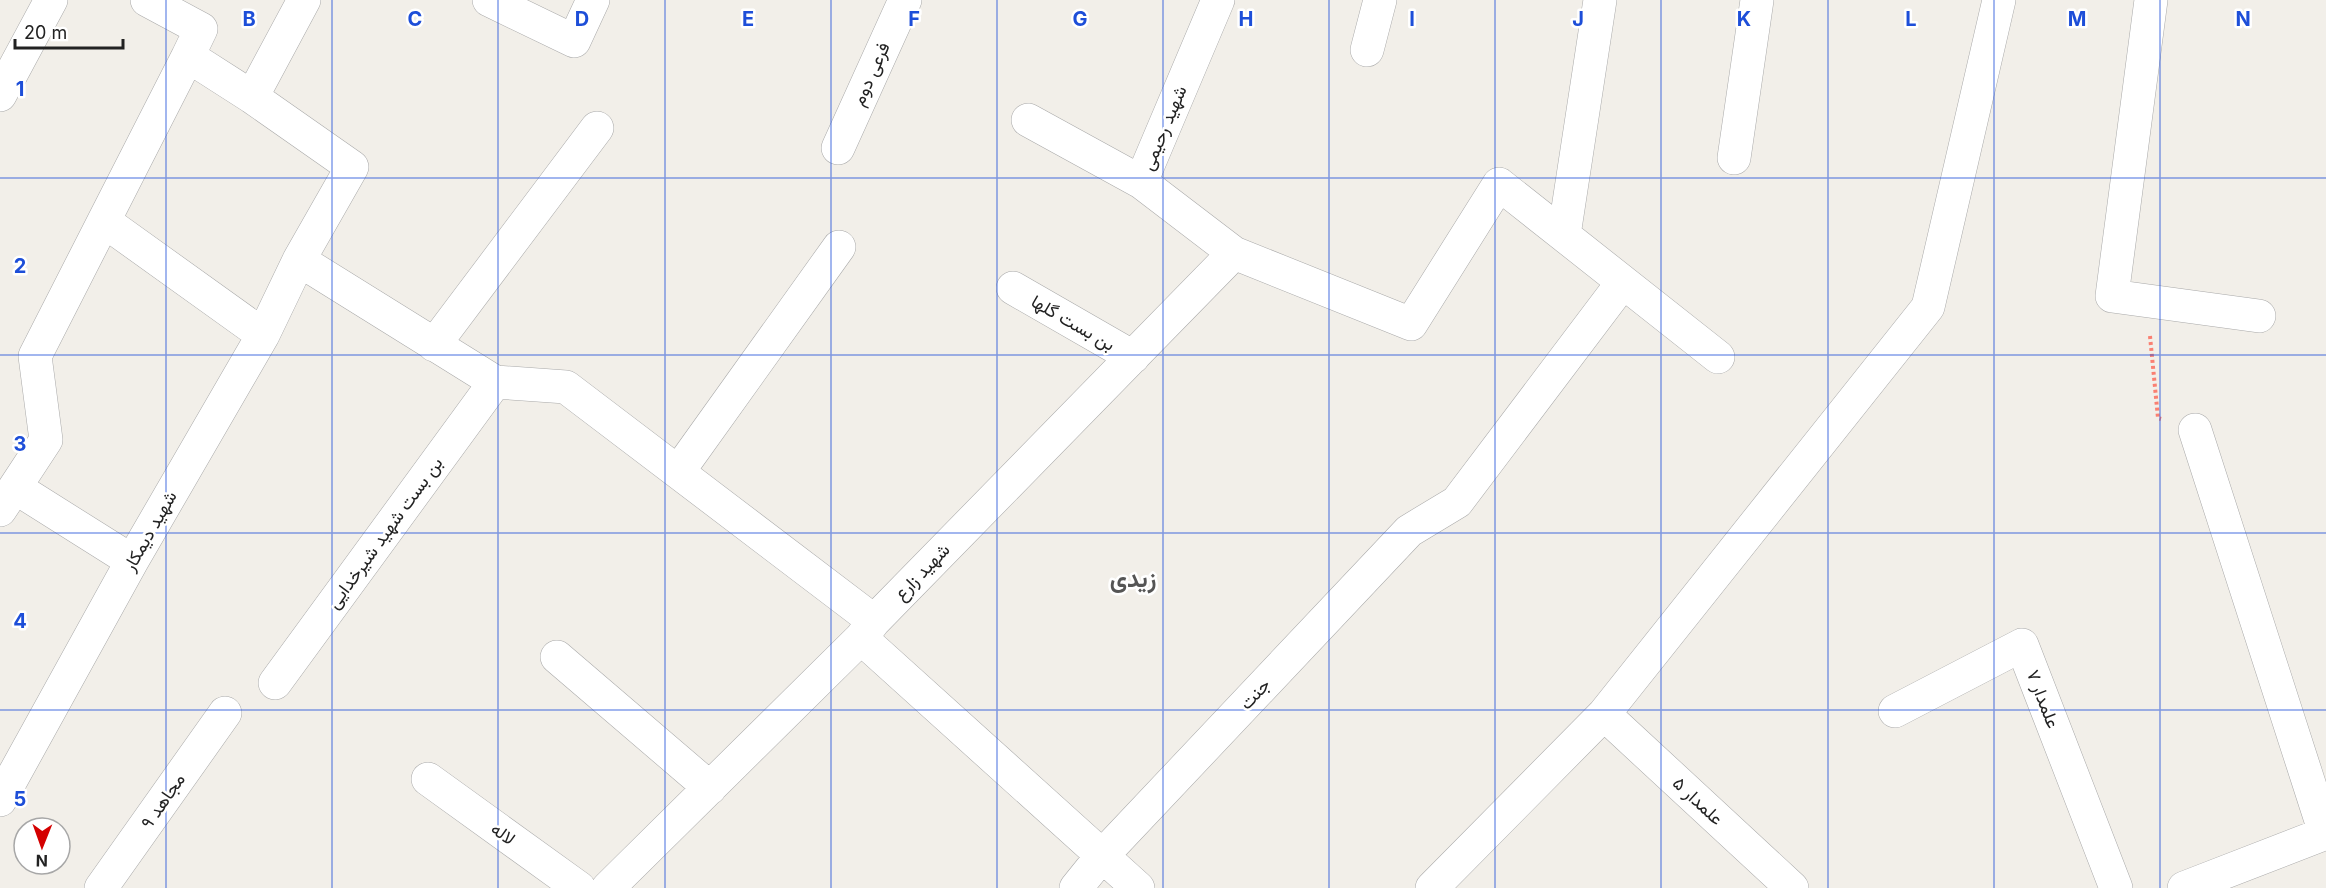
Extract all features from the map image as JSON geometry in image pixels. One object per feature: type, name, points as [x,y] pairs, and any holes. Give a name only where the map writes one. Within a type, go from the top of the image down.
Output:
[{"type":"street","points":[[0,95],[51,0]]},
{"type":"street","points":[[132,561],[8,499],[46,440],[35,356],[201,29],[147,0]]},
{"type":"street","points":[[188,56],[252,97],[304,0]]},
{"type":"street","points":[[489,0],[574,41],[593,0]]},
{"type":"street","name":"فرعی دوم","points":[[838,148],[904,0]]},
{"type":"street","name":"شهید رحیمی","points":[[1218,0],[1141,182],[1234,253],[1411,324],[1499,184],[1564,235]]},
{"type":"street","points":[[1367,50],[1380,0]]},
{"type":"street","points":[[1600,0],[1564,235],[1718,357]]},
{"type":"street","points":[[1734,158],[1757,0]]},
{"type":"street","points":[[1432,888],[1604,714],[1928,307],[1999,0]]},
{"type":"street","points":[[2151,0],[2112,296],[2259,316]]},
{"type":"street","name":"شهید دیمکار","points":[[0,800],[132,561],[262,336],[299,260],[352,167],[252,97]]},
{"type":"street","points":[[1028,120],[1141,182]]},
{"type":"street","points":[[434,345],[597,128]]},
{"type":"street","points":[[104,221],[262,336]]},
{"type":"street","points":[[678,471],[839,247]]},
{"type":"street","name":"شهید زارع","points":[[609,888],[867,630],[1234,253]]},
{"type":"street","points":[[299,260],[495,382],[566,387],[678,471],[867,630],[1101,857],[1138,888]]},
{"type":"street","name":"جنت","points":[[1076,888],[1101,857],[1409,531],[1457,502],[1623,282]]},
{"type":"street","name":"بن بست گلها","points":[[1013,288],[1133,357]]},
{"type":"street","name":"بن بست شهید شیرخدایی","points":[[276,683],[495,382]]},
{"type":"street","points":[[2184,888],[2235,879],[2325,833],[2195,430]]},
{"type":"street","name":"علمدار ۷","points":[[1895,711],[2022,645],[2116,888]]},
{"type":"street","points":[[557,657],[710,788]]},
{"type":"street","name":"مجاهد ۹","points":[[101,888],[225,713]]},
{"type":"street","name":"علمدار ۵","points":[[1604,714],[1792,888]]},
{"type":"street","name":"لاله","points":[[428,779],[579,888]]},
{"type":"path","points":[[2146,300],[2158,418],[2195,430]]},
{"type":"district","name":"زیدی","points":[[1133,579]]}]
